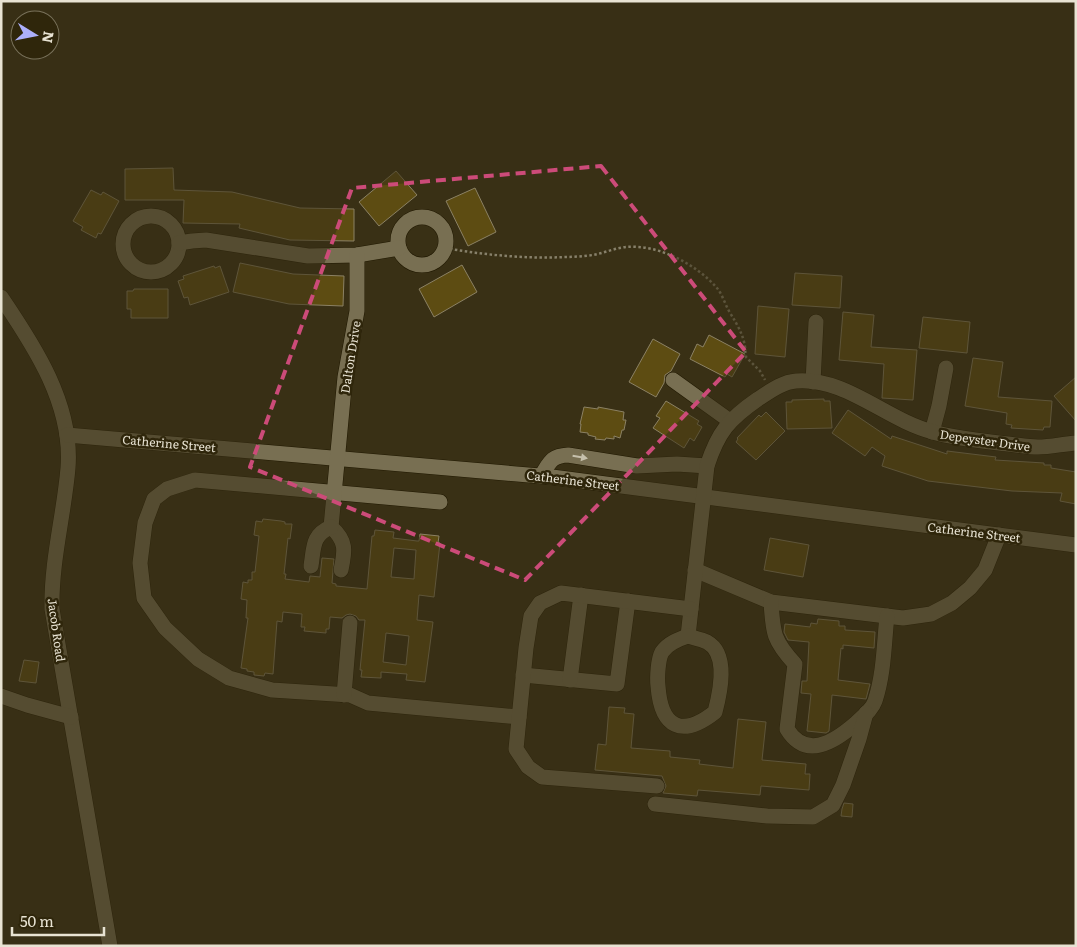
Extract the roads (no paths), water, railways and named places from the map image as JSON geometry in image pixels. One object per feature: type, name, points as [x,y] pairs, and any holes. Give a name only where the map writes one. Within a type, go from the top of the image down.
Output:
[{"type":"street","points":[[419,216],[429,217],[437,222],[443,229],[446,238],[445,248],[440,256],[433,262],[424,265],[414,264],[406,260],[399,248],[397,243],[398,234],[403,225],[410,219],[419,216]]},
{"type":"street","points":[[180,243],[206,240],[308,256],[357,255],[399,248]]},
{"type":"street","name":"Dalton Drive","points":[[331,527],[345,378],[357,311],[357,255]]},
{"type":"street","name":"Jacob Road","points":[[1,297],[26,333],[59,399],[67,435],[68,467],[52,582],[52,609],[110,946]]},
{"type":"street","points":[[813,382],[816,322]]},
{"type":"street","points":[[932,432],[946,368]]},
{"type":"street","points":[[673,380],[730,421]]},
{"type":"street","name":"Depeyster Drive","points":[[688,636],[706,466],[720,434],[730,421],[739,412],[771,390],[794,381],[824,383],[855,395],[902,422],[932,432],[976,441],[1038,447],[1076,443]]},
{"type":"street","name":"Catherine Street","points":[[67,435],[542,476],[1076,545]]},
{"type":"street","points":[[542,476],[550,461],[557,456],[568,455],[637,466],[677,464],[706,466]]},
{"type":"street","points":[[440,502],[195,480],[167,489],[154,499],[144,523],[140,563],[144,598],[165,628],[198,659],[229,678],[272,690],[350,695],[368,703],[519,717]]},
{"type":"street","points":[[311,566],[316,537],[323,530],[331,527],[339,534],[343,541],[344,552],[341,570]]},
{"type":"street","points":[[695,570],[771,602],[903,618],[931,614],[952,603],[970,588],[985,570],[999,535]]},
{"type":"street","points":[[657,786],[542,776],[528,767],[516,750],[531,616],[540,603],[561,593],[691,608]]},
{"type":"street","points":[[570,680],[580,595]]},
{"type":"street","points":[[523,675],[617,684],[628,601]]},
{"type":"street","points":[[771,602],[773,630],[776,639],[780,647],[795,664],[787,729],[793,738],[808,746],[821,746],[844,733],[875,702],[881,670],[887,616]]},
{"type":"street","points":[[344,695],[350,623]]},
{"type":"street","points":[[688,636],[708,643],[717,653],[721,669],[720,691],[715,712],[694,726],[677,726],[666,717],[659,702],[657,677],[662,652],[674,641],[688,636]]},
{"type":"street","points":[[1,696],[71,717]]},
{"type":"street","points":[[655,804],[767,816],[813,816],[833,805],[843,786],[860,739],[866,713]]}]
